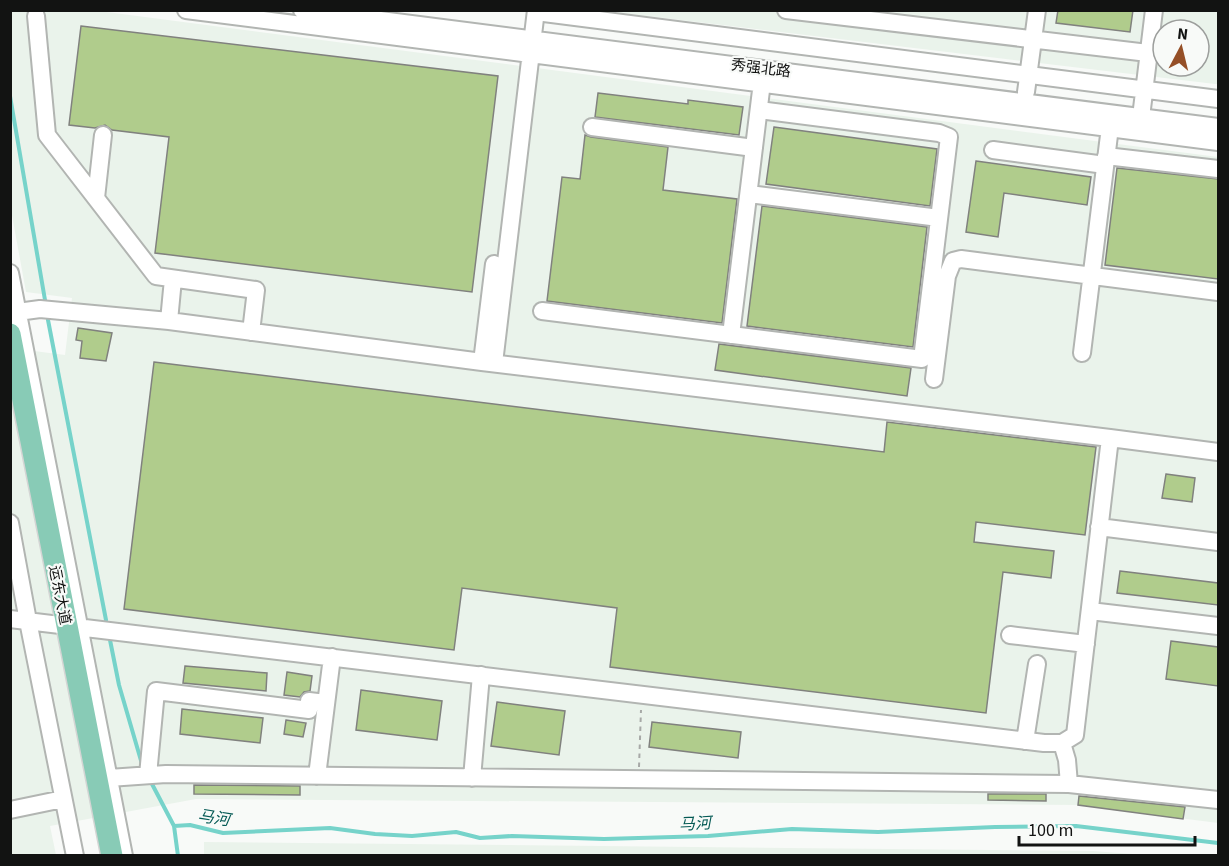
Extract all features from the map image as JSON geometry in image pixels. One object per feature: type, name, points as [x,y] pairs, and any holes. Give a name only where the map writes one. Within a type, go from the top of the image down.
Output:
[{"type":"main road","name":"运东大道","points":[[10,334],[112,855]]},
{"type":"main road","name":"运东大道","points":[[10,406],[67,625],[98,855]]},
{"type":"street","points":[[186,10],[529,33],[1028,75],[1218,99]]},
{"type":"street","name":"秀强北路","points":[[303,10],[529,33]]},
{"type":"street","name":"秀强北路","points":[[384,10],[764,70],[1111,115],[1142,112],[1218,117]]},
{"type":"street","points":[[786,10],[1148,53]]},
{"type":"street","points":[[1026,92],[1037,10]]},
{"type":"street","points":[[1142,112],[1154,10]]},
{"type":"street","points":[[36,16],[47,135],[156,276],[256,290],[251,332]]},
{"type":"street","points":[[529,33],[764,70],[731,335]]},
{"type":"street","points":[[488,363],[529,33]]},
{"type":"street","name":"秀强北路","points":[[764,70],[1026,92],[1111,115]]},
{"type":"street","points":[[542,311],[922,359],[949,137],[939,133],[759,110]]},
{"type":"street","name":"秀强北路","points":[[1142,112],[1218,127]]},
{"type":"street","points":[[1082,353],[1111,115],[1218,142]]},
{"type":"street","points":[[592,127],[754,148]]},
{"type":"street","points":[[96,198],[103,135]]},
{"type":"street","points":[[993,150],[1218,169]]},
{"type":"street","points":[[748,194],[939,218]]},
{"type":"street","points":[[934,379],[947,276],[953,261],[961,259],[1218,292]]},
{"type":"street","points":[[10,273],[14,312],[67,625],[109,778],[124,855]]},
{"type":"street","points":[[169,321],[173,279]]},
{"type":"street","points":[[14,312],[40,309],[169,321],[488,363],[1218,452]]},
{"type":"street","points":[[10,619],[1025,741],[1062,743],[1075,735],[1110,438]]},
{"type":"street","points":[[10,523],[75,855]]},
{"type":"street","points":[[1100,527],[1218,542]]},
{"type":"street","points":[[1090,611],[1218,626]]},
{"type":"street","points":[[1010,635],[1086,644]]},
{"type":"street","points":[[317,776],[332,657]]},
{"type":"street","points":[[1025,741],[1037,664]]},
{"type":"street","points":[[472,778],[482,675]]},
{"type":"street","points":[[148,775],[156,691],[309,710],[309,701],[326,703]]},
{"type":"street","points":[[1062,743],[1067,760],[1069,784]]},
{"type":"street","points":[[109,778],[148,775],[317,776],[1069,784],[1218,800]]},
{"type":"street","points":[[10,810],[63,799]]},
{"type":"path","points":[[638,780],[641,695]]},
{"type":"shaded area","points":[[10,11],[99,11],[1218,157],[1218,823],[1078,805],[196,799],[50,826],[56,855],[11,855],[11,348],[65,355],[72,298],[26,292],[11,210]]},
{"type":"shaded area","points":[[605,11],[1218,11],[1218,84],[1168,78],[1211,78],[1211,18],[1151,18],[1151,76]]},
{"type":"shaded area","points":[[204,842],[1093,851],[1146,855],[204,855]]},
{"type":"building","points":[[1058,10],[1133,10],[1130,32],[1056,23]]},
{"type":"building","points":[[81,26],[498,76],[472,292],[155,253],[169,137],[112,130],[105,125],[95,128],[69,125]]},
{"type":"building","points":[[598,93],[688,104],[688,100],[743,107],[739,135],[595,117]]},
{"type":"building","points":[[774,127],[937,149],[930,206],[766,184]]},
{"type":"building","points":[[585,135],[668,147],[663,190],[737,199],[722,323],[547,301],[562,177],[580,179]]},
{"type":"building","points":[[976,161],[1091,177],[1087,205],[1004,193],[998,237],[966,232]]},
{"type":"building","points":[[1117,168],[1218,179],[1218,279],[1105,265]]},
{"type":"building","points":[[762,206],[927,227],[913,347],[747,326]]},
{"type":"building","points":[[78,328],[112,333],[106,361],[80,358],[82,341],[76,340]]},
{"type":"building","points":[[719,344],[911,368],[907,396],[715,370]]},
{"type":"building","points":[[154,362],[884,452],[887,422],[1096,447],[1085,535],[976,522],[974,542],[1054,551],[1051,578],[1003,572],[986,713],[610,667],[617,608],[462,588],[454,650],[124,609]]},
{"type":"building","points":[[1166,474],[1195,478],[1192,502],[1162,498]]},
{"type":"building","points":[[1120,571],[1218,583],[1218,605],[1117,593]]},
{"type":"building","points":[[1171,641],[1218,647],[1218,686],[1166,679]]},
{"type":"building","points":[[185,666],[267,673],[266,691],[183,683]]},
{"type":"building","points":[[287,672],[312,676],[310,691],[304,692],[300,697],[284,695]]},
{"type":"building","points":[[361,690],[442,701],[437,740],[356,730]]},
{"type":"building","points":[[497,702],[565,711],[559,755],[491,746]]},
{"type":"building","points":[[182,709],[263,718],[260,743],[180,734]]},
{"type":"building","points":[[286,720],[306,723],[303,737],[284,734]]},
{"type":"building","points":[[652,722],[741,732],[738,758],[649,747]]},
{"type":"building","points":[[194,785],[300,786],[300,795],[194,794]]},
{"type":"building","points":[[988,794],[1046,794],[1046,801],[988,800]]},
{"type":"building","points":[[1079,796],[1185,807],[1183,819],[1078,805]]},
{"type":"waterway","points":[[10,96],[45,300]]},
{"type":"waterway","points":[[48,320],[106,620]]},
{"type":"waterway","points":[[110,640],[119,685],[142,764]]},
{"type":"waterway","points":[[152,784],[174,826],[178,856]]},
{"type":"waterway","name":"马河","points":[[174,826],[190,825],[223,833],[330,828],[412,836],[456,832],[480,838],[512,836],[604,839],[708,836],[792,829],[878,832],[1076,826],[1218,843]]}]
